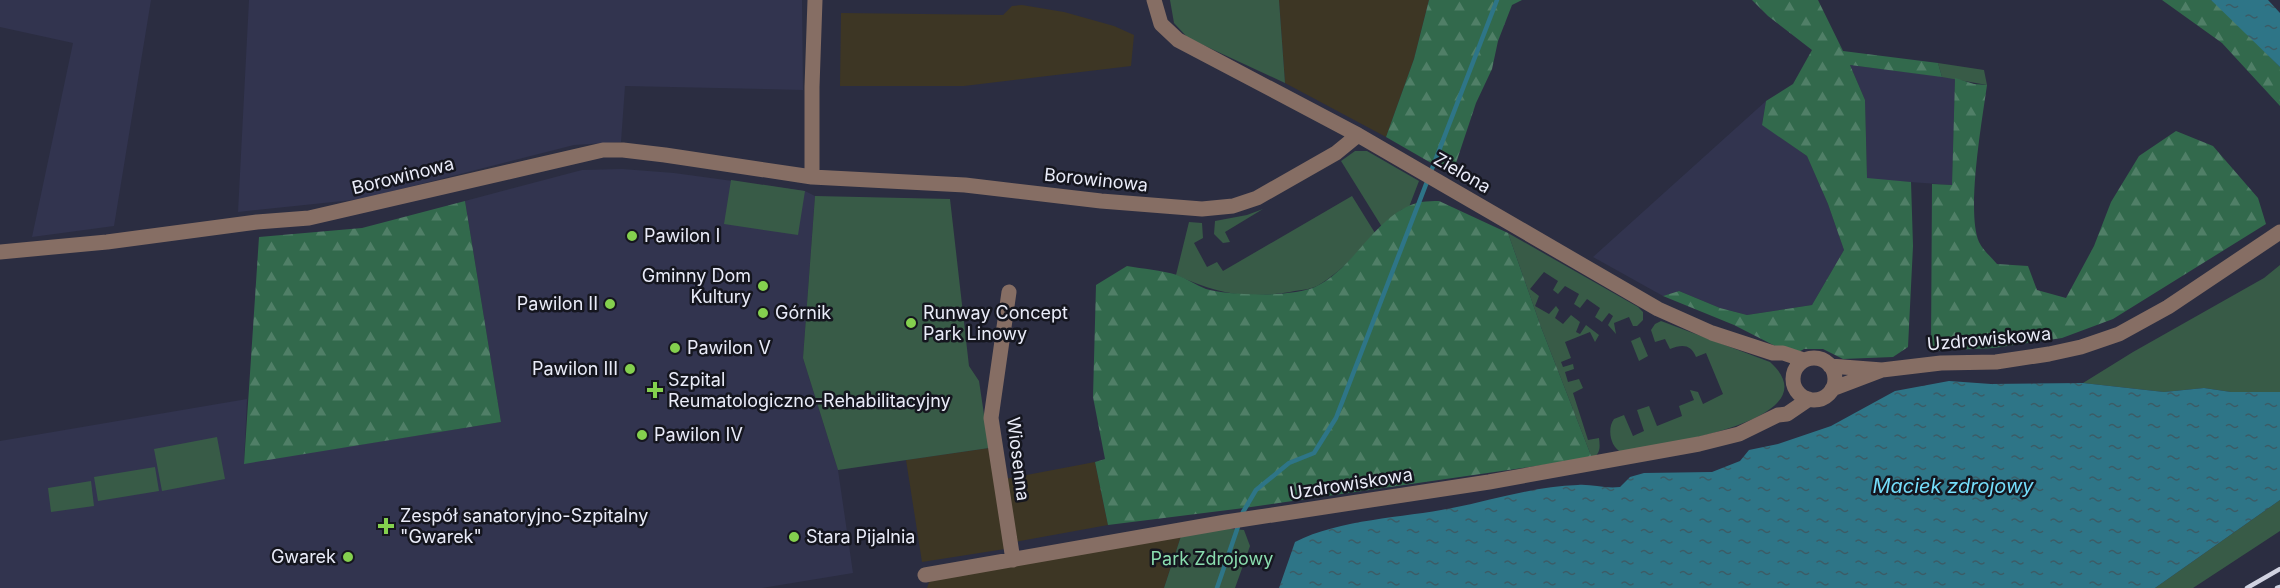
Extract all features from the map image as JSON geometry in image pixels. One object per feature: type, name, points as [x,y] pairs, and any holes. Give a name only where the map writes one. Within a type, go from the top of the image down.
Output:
[{"type":"street","points":[[812,177],[815,0]]},
{"type":"street","name":"Zielona","points":[[1154,0],[1161,24],[1178,40],[1358,135],[1678,319],[1773,353],[1783,352],[1804,360]]},
{"type":"street","name":"Borowinowa","points":[[0,252],[309,218],[603,150],[665,155],[812,177],[964,185],[1196,209],[1218,208],[1244,203],[1272,191],[1336,153],[1358,135]]},
{"type":"street","name":"Uzdrowiskowa","points":[[1830,366],[1882,370],[2024,358],[2081,347],[2119,334],[2169,307],[2280,232]]},
{"type":"street","name":"Wiosenna","points":[[1009,292],[991,418],[1014,560]]},
{"type":"street","points":[[1773,353],[1777,361],[1794,383],[1802,396],[1809,399],[1820,398],[1832,389],[1835,375],[1830,366],[1817,358],[1804,360],[1795,369],[1794,383],[1779,415]]},
{"type":"street","name":"Uzdrowiskowa","points":[[1832,389],[1882,370]]},
{"type":"street","name":"Uzdrowiskowa","points":[[925,575],[1226,522],[1489,482],[1699,444],[1739,434],[1779,415],[1787,414],[1809,399]]},
{"type":"shaded area","points":[[0,0],[151,0],[114,226],[32,237],[73,43],[0,27]]},
{"type":"shaded area","points":[[249,0],[802,0],[803,90],[625,86],[621,142],[574,145],[362,199],[238,212]]},
{"type":"shaded area","points":[[1279,0],[1429,0],[1414,59],[1386,137],[1285,83]]},
{"type":"shaded area","points":[[1022,5],[1064,12],[1114,26],[1134,35],[1131,66],[964,86],[840,86],[841,13],[1003,15],[1012,6]]},
{"type":"shaded area","points":[[1850,65],[1955,78],[1952,185],[1867,179],[1865,100]]},
{"type":"shaded area","points":[[1766,101],[1762,124],[1807,156],[1828,204],[1844,250],[1812,305],[1747,315],[1720,308],[1679,291],[1663,296],[1593,257]]},
{"type":"shaded area","name":"Szpital Reumatologiczno-Rehabilitacyjny","points":[[622,169],[674,173],[805,191],[815,196],[803,358],[838,470],[853,573],[762,588],[0,588],[0,441],[247,399],[244,463],[501,422],[465,201],[582,170]]},
{"type":"shaded area","points":[[989,448],[1005,549],[922,562],[906,460]]},
{"type":"shaded area","points":[[1095,462],[1108,525],[1015,542],[1005,479]]},
{"type":"shaded area","points":[[1182,533],[1164,588],[927,588],[930,579]]},
{"type":"green space","points":[[1170,0],[1279,0],[1285,83],[1188,38],[1174,23]]},
{"type":"green space","points":[[1429,0],[1522,0],[1512,5],[1498,41],[1492,69],[1476,103],[1452,175],[1386,137],[1414,59]]},
{"type":"green space","points":[[1752,0],[1818,0],[1843,51],[1938,63],[1942,77],[1850,65],[1865,100],[1867,178],[1911,182],[1913,246],[1908,347],[1893,357],[1843,359],[1823,349],[1804,349],[1793,355],[1734,325],[1663,296],[1679,291],[1720,308],[1747,315],[1812,305],[1844,250],[1828,204],[1807,156],[1762,125],[1766,101],[1793,84],[1812,50],[1768,16]]},
{"type":"green space","points":[[2162,0],[2211,0],[2219,5],[2280,67],[2280,106],[2222,43]]},
{"type":"green space","points":[[1938,63],[1984,70],[1987,85],[1942,77]]},
{"type":"green space","points":[[1955,78],[1974,84],[1987,85],[1974,189],[1975,228],[1979,242],[1997,264],[2028,266],[2037,290],[2066,298],[2094,246],[2111,202],[2139,156],[2176,131],[2213,146],[2258,198],[2266,224],[2113,319],[2062,338],[1994,348],[1931,351],[1932,184],[1952,185]]},
{"type":"green space","points":[[1355,151],[1367,151],[1419,181],[1409,207],[1401,210],[1382,227],[1341,161]]},
{"type":"green space","points":[[731,180],[805,191],[798,235],[724,224]]},
{"type":"green space","points":[[815,196],[950,199],[969,366],[979,381],[989,448],[838,470],[803,358]]},
{"type":"green space","points":[[1352,196],[1375,233],[1341,268],[1317,286],[1274,294],[1245,295],[1218,291],[1176,275],[1189,222],[1202,223],[1203,238],[1194,243],[1207,267],[1217,262],[1223,271]]},
{"type":"green space","points":[[465,201],[501,422],[244,464],[259,237],[362,228]]},
{"type":"green space","points":[[1439,201],[1508,233],[1541,327],[1592,458],[1244,508],[1108,525],[1095,462],[1105,459],[1093,397],[1096,285],[1127,266],[1177,275],[1206,289],[1230,293],[1277,294],[1305,290],[1330,278],[1379,228],[1405,207],[1421,202]]},
{"type":"green space","points":[[1263,209],[1225,232],[1230,242],[1223,243],[1214,234],[1215,221],[1247,215]]},
{"type":"green space","points":[[1508,233],[1643,312],[1643,320],[1637,326],[1633,326],[1629,317],[1614,323],[1616,334],[1608,325],[1613,316],[1609,313],[1602,322],[1595,317],[1600,308],[1587,299],[1580,308],[1574,304],[1579,294],[1565,286],[1558,294],[1553,290],[1558,281],[1544,272],[1530,289],[1539,296],[1535,306],[1549,314],[1556,306],[1559,310],[1555,318],[1563,324],[1571,315],[1580,322],[1576,332],[1580,334],[1586,325],[1599,335],[1595,342],[1590,332],[1565,342],[1571,358],[1561,362],[1563,367],[1573,364],[1574,369],[1565,372],[1568,382],[1579,379],[1583,388],[1573,393],[1588,440],[1599,438],[1600,447],[1592,458],[1541,327]]},
{"type":"green space","points":[[2280,265],[2280,392],[2231,392],[2204,388],[2164,392],[2083,383],[2264,278]]},
{"type":"green space","points":[[1661,321],[1770,362],[1784,383],[1779,401],[1760,415],[1699,437],[1621,452],[1617,450],[1611,437],[1614,419],[1624,415],[1633,436],[1644,431],[1637,410],[1649,406],[1657,426],[1682,416],[1679,406],[1694,400],[1690,390],[1698,392],[1703,404],[1723,394],[1706,353],[1696,357],[1689,347],[1678,346],[1670,349],[1665,339],[1655,342],[1651,330]]},
{"type":"green space","points":[[1640,337],[1648,356],[1639,361],[1631,341]]},
{"type":"green space","points":[[217,437],[225,479],[162,491],[154,449]]},
{"type":"green space","points":[[155,467],[159,491],[98,501],[94,477]]},
{"type":"green space","points":[[91,481],[94,506],[51,512],[48,488]]},
{"type":"green space","points":[[2280,500],[2280,531],[2193,588],[2155,588]]},
{"type":"green space","name":"Park Zdrojowy","points":[[1218,528],[1244,530],[1250,546],[1235,588],[1164,588],[1182,533]]},
{"type":"water","points":[[2211,0],[2268,0],[2280,13],[2280,67]]},
{"type":"water","name":"Maciek zdrojowy","points":[[1949,381],[1991,384],[2083,383],[2164,392],[2204,388],[2231,392],[2280,392],[2280,500],[2155,588],[1279,588],[1295,542],[1331,528],[1452,508],[1546,488],[1583,485],[1620,487],[1630,477],[1644,473],[1712,472],[1740,461],[1749,450],[1778,444],[1831,426],[1895,391]]},
{"type":"waterway","points":[[1217,588],[1243,512],[1256,490],[1289,463],[1314,453],[1336,418],[1497,0]]},
{"type":"railway","points":[[2247,588],[2280,569]]},
{"type":"place","name":"Pawilon I","points":[[632,236]]},
{"type":"place","name":"Gminny Dom Kultury","points":[[763,286]]},
{"type":"place","name":"Pawilon II","points":[[610,304]]},
{"type":"place","name":"Górnik","points":[[763,313]]},
{"type":"place","name":"Runway Concept Park Linowy","points":[[911,323]]},
{"type":"place","name":"Pawilon V","points":[[675,348]]},
{"type":"place","name":"Pawilon III","points":[[630,369]]},
{"type":"place","name":"Szpital Reumatologiczno-Rehabilitacyjny","points":[[655,390]]},
{"type":"place","name":"Pawilon IV","points":[[642,435]]},
{"type":"place","name":"Zespół sanatoryjno-Szpitalny \"Gwarek\"","points":[[386,526]]},
{"type":"place","name":"Stara Pijalnia","points":[[794,537]]},
{"type":"place","name":"Gwarek","points":[[348,557]]}]
